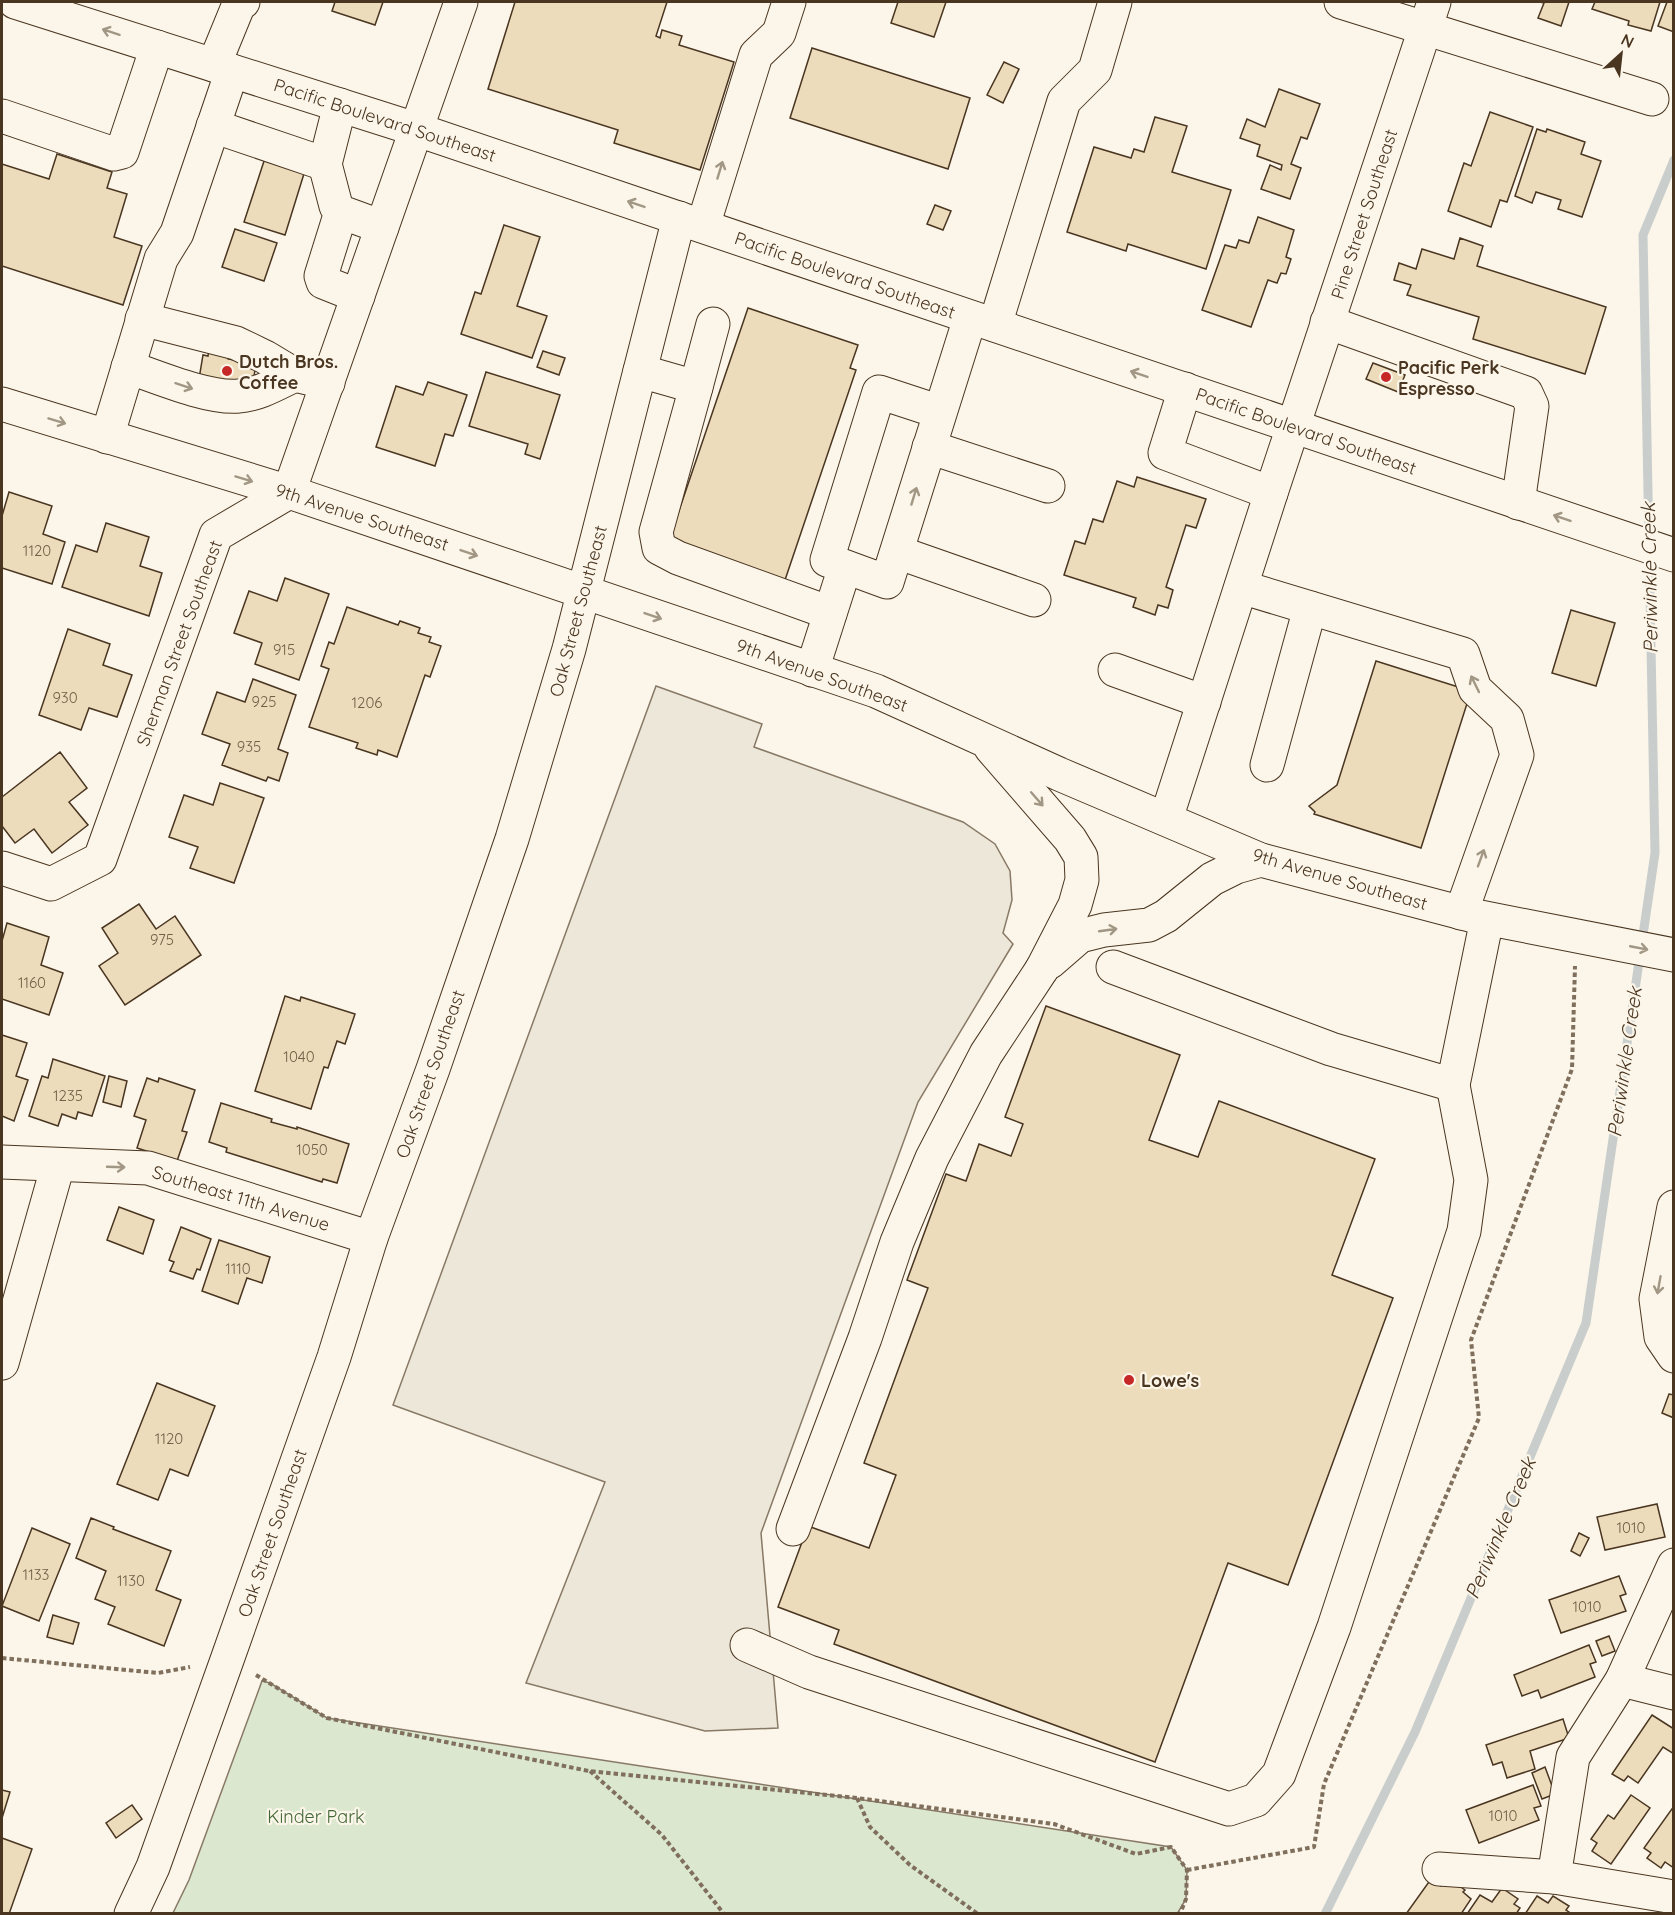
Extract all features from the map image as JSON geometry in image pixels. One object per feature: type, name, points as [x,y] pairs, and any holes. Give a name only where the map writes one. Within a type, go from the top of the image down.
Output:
[{"type":"main road","points":[[107,437],[161,259],[177,233],[213,126],[223,68],[241,2]]},
{"type":"main road","points":[[289,492],[460,2]]},
{"type":"main road","name":"Oak Street Southeast","points":[[131,1914],[153,1867],[227,1660],[334,1357],[371,1238],[433,1070],[512,839],[584,593],[640,371],[691,222],[756,55],[779,33],[789,2]]},
{"type":"main road","points":[[940,412],[879,392],[827,560],[887,582],[940,412],[982,321],[1064,101],[1095,70],[1115,2]]},
{"type":"main road","points":[[1341,2],[1430,15],[1652,99]]},
{"type":"main road","name":"Pacific Boulevard Southeast","points":[[26,4],[415,129],[1674,555]]},
{"type":"main road","name":"Pine Street Southeast","points":[[1166,819],[1270,493],[1430,15]]},
{"type":"main road","points":[[2,116],[114,154],[122,152],[157,47]]},
{"type":"main road","points":[[340,105],[325,164],[336,206],[340,212],[381,227]]},
{"type":"main road","points":[[213,126],[325,164]]},
{"type":"main road","points":[[340,212],[321,276],[323,282],[358,296]]},
{"type":"main road","points":[[142,319],[236,343],[295,375],[327,383]]},
{"type":"main road","points":[[1327,322],[1526,393],[1532,405],[1518,503]]},
{"type":"main road","points":[[713,324],[656,532],[659,548],[678,558],[831,613]]},
{"type":"main road","points":[[128,367],[200,391],[238,397],[254,393],[295,375]]},
{"type":"main road","points":[[640,371],[696,387]]},
{"type":"main road","points":[[1185,389],[1165,453],[1270,493]]},
{"type":"main road","name":"9th Avenue Southeast","points":[[2,404],[289,492],[876,691],[1261,860],[1474,916],[1674,955]]},
{"type":"main road","points":[[929,447],[1048,486]]},
{"type":"main road","name":"Sherman Street Southeast","points":[[2,868],[51,884],[100,860],[216,535],[289,492]]},
{"type":"main road","points":[[897,552],[1034,600]]},
{"type":"main road","points":[[812,670],[845,567]]},
{"type":"main road","points":[[747,1645],[809,1672],[1229,1809],[1256,1800],[1279,1774],[1334,1627],[1464,1231],[1471,1180],[1452,1085],[1474,916],[1517,755],[1507,719],[1475,689],[1463,654],[1241,587]]},
{"type":"main road","points":[[1267,765],[1310,608]]},
{"type":"main road","points":[[1115,670],[1204,702]]},
{"type":"main road","points":[[793,1528],[865,1338],[897,1242],[932,1158],[986,1054],[1042,969],[1075,905],[1082,880],[1081,857],[1070,839],[984,740]]},
{"type":"main road","points":[[1042,969],[1080,936],[1104,930],[1149,925],[1166,916],[1212,879],[1236,867],[1261,860]]},
{"type":"main road","points":[[1113,967],[1331,1049],[1452,1085]]},
{"type":"main road","name":"Southeast 11th Avenue","points":[[2,1162],[148,1168],[371,1238]]},
{"type":"main road","points":[[2,1363],[58,1165]]},
{"type":"main road","points":[[1674,1207],[1656,1299],[1661,1337],[1674,1356]]},
{"type":"main road","points":[[1554,1877],[1573,1757],[1622,1680],[1674,1565]]},
{"type":"main road","points":[[1622,1680],[1674,1693]]},
{"type":"main road","points":[[1439,1869],[1554,1877],[1674,1898]]},
{"type":"path","points":[[1186,1870],[1314,1846],[1324,1784],[1479,1418],[1471,1340],[1572,1069],[1575,963],[1592,939]]},
{"type":"path","points":[[2,1658],[158,1673],[227,1660],[327,1718],[589,1771],[856,1798],[1054,1824],[1136,1854],[1171,1847],[1186,1870],[1186,1899],[1180,1914]]},
{"type":"path","points":[[589,1771],[662,1834],[724,1914]]},
{"type":"path","points":[[856,1798],[870,1827],[910,1865],[978,1914]]},
{"type":"green space","name":"Kinder Park","points":[[262,1681],[270,1683],[327,1718],[1171,1847],[1187,1870],[1186,1899],[1177,1914],[173,1913],[189,1880]]},
{"type":"shaded area","points":[[656,686],[762,724],[754,747],[963,822],[995,844],[1010,871],[1012,900],[1003,933],[1013,944],[918,1102],[761,1533],[778,1728],[705,1731],[526,1683],[605,1482],[393,1405]]},
{"type":"building","points":[[335,2],[383,2],[375,25],[332,11]]},
{"type":"building","points":[[515,2],[667,2],[656,36],[660,38],[662,30],[682,36],[679,45],[734,62],[700,170],[614,143],[618,130],[488,89]]},
{"type":"building","points":[[898,2],[946,2],[934,37],[891,23]]},
{"type":"building","points":[[1540,2],[1569,2],[1561,26],[1538,18],[1544,3]]},
{"type":"building","points":[[1595,2],[1660,2],[1651,31],[1628,25],[1629,21],[1592,9]]},
{"type":"building","points":[[1667,2],[1674,2],[1674,32],[1658,26]]},
{"type":"building","points":[[812,48],[970,98],[948,169],[790,118]]},
{"type":"building","points":[[1004,62],[1019,69],[1003,103],[987,95]]},
{"type":"building","points":[[1279,89],[1320,104],[1307,139],[1301,137],[1291,164],[1301,168],[1290,199],[1261,189],[1270,165],[1281,170],[1282,165],[1257,156],[1260,145],[1240,138],[1247,119],[1265,127]]},
{"type":"building","points":[[1490,112],[1533,127],[1507,202],[1500,200],[1491,227],[1448,211],[1464,163],[1471,166]]},
{"type":"building","points":[[1155,117],[1187,126],[1172,172],[1231,190],[1206,269],[1128,244],[1126,251],[1067,232],[1094,147],[1131,158],[1134,149],[1144,152]]},
{"type":"building","points":[[1537,129],[1546,132],[1547,129],[1585,142],[1581,154],[1601,161],[1582,217],[1558,209],[1561,200],[1536,192],[1532,203],[1515,196]]},
{"type":"building","points":[[267,152],[307,164],[285,235],[244,222]]},
{"type":"building","points":[[57,154],[112,172],[107,188],[127,194],[114,237],[142,246],[123,305],[2,266],[2,164],[49,179]]},
{"type":"building","points":[[935,205],[951,211],[943,230],[927,224]]},
{"type":"building","points":[[1258,217],[1294,230],[1286,257],[1291,259],[1286,274],[1281,273],[1277,283],[1268,280],[1251,327],[1202,310],[1225,245],[1236,248],[1239,240],[1249,243]]},
{"type":"building","points":[[504,225],[540,237],[517,306],[547,316],[532,358],[461,334],[475,292],[481,294]]},
{"type":"building","points":[[235,229],[277,243],[264,281],[222,267]]},
{"type":"building","points":[[1460,238],[1483,246],[1477,266],[1606,307],[1585,374],[1473,339],[1479,317],[1407,295],[1411,285],[1394,280],[1399,263],[1416,269],[1422,249],[1454,259]]},
{"type":"building","points":[[748,308],[858,345],[850,368],[856,370],[785,580],[669,540]]},
{"type":"building","name":"Dutch Bros. Coffee","points":[[209,348],[229,351],[228,359],[256,364],[252,388],[199,379],[203,355],[208,356]]},
{"type":"building","points":[[543,351],[565,358],[559,375],[537,367]]},
{"type":"building","name":"Pacific Perk Espresso","points":[[1373,363],[1405,375],[1398,392],[1366,379]]},
{"type":"building","points":[[486,372],[560,395],[540,459],[525,454],[528,444],[469,426]]},
{"type":"building","points":[[428,382],[467,395],[453,436],[445,434],[435,466],[376,447],[396,386],[423,395]]},
{"type":"building","points":[[1137,477],[1206,499],[1196,528],[1186,525],[1166,587],[1173,590],[1168,608],[1158,605],[1155,615],[1133,607],[1136,598],[1064,575],[1075,541],[1085,544],[1093,519],[1103,522],[1117,481],[1134,487]]},
{"type":"building","points":[[9,492],[52,506],[43,534],[65,542],[52,584],[2,568],[2,516]]},
{"type":"building","points":[[106,523],[149,537],[140,566],[162,573],[149,616],[62,587],[76,545],[97,552]]},
{"type":"building","points":[[285,578],[329,594],[299,680],[255,664],[262,643],[234,633],[249,591],[277,601]]},
{"type":"building","points":[[347,607],[398,625],[400,621],[420,628],[418,633],[431,637],[429,642],[441,646],[430,677],[425,675],[397,757],[378,750],[377,755],[356,748],[358,743],[309,727],[329,669],[321,666],[329,642],[334,644]]},
{"type":"building","points":[[1571,610],[1615,623],[1596,686],[1552,673]]},
{"type":"building","points":[[68,629],[110,644],[103,665],[132,675],[117,717],[89,708],[81,730],[39,715]]},
{"type":"building","points":[[1376,661],[1471,691],[1421,848],[1314,814],[1315,812],[1309,806],[1337,785]]},
{"type":"building","points":[[253,679],[296,695],[278,749],[288,753],[279,781],[268,777],[266,781],[222,765],[230,744],[202,734],[217,692],[245,702]]},
{"type":"building","points":[[60,752],[87,788],[69,802],[88,825],[52,853],[34,829],[15,843],[2,826],[2,797]]},
{"type":"building","points":[[220,783],[264,798],[234,883],[190,868],[198,847],[169,837],[184,795],[213,805]]},
{"type":"building","points":[[139,904],[156,929],[175,916],[201,955],[125,1005],[99,966],[118,953],[102,928]]},
{"type":"building","points":[[7,923],[49,937],[41,965],[63,973],[49,1015],[2,999],[2,941]]},
{"type":"building","points":[[285,996],[300,1001],[301,997],[355,1014],[345,1044],[337,1041],[328,1068],[324,1067],[311,1109],[255,1091]]},
{"type":"building","name":"Lowe's","points":[[1046,1006],[1180,1055],[1149,1140],[1198,1157],[1219,1101],[1375,1159],[1332,1275],[1393,1298],[1288,1585],[1228,1563],[1155,1762],[834,1644],[839,1630],[778,1607],[808,1526],[869,1548],[896,1475],[864,1463],[928,1288],[907,1280],[946,1174],[966,1181],[979,1144],[1011,1156],[1023,1124],[1005,1117]]},
{"type":"building","points":[[2,1035],[27,1043],[16,1076],[28,1080],[14,1121],[2,1116]]},
{"type":"building","points":[[53,1059],[105,1076],[92,1116],[78,1112],[76,1119],[62,1114],[58,1126],[29,1116],[42,1076],[48,1078]]},
{"type":"building","points":[[109,1076],[127,1081],[121,1107],[103,1102]]},
{"type":"building","points":[[147,1078],[158,1082],[159,1078],[195,1090],[182,1131],[187,1132],[177,1161],[137,1148],[146,1120],[134,1116]]},
{"type":"building","points":[[221,1103],[272,1119],[271,1122],[297,1129],[297,1127],[349,1144],[337,1183],[323,1179],[322,1182],[226,1152],[227,1148],[209,1142]]},
{"type":"building","points":[[119,1207],[154,1220],[143,1254],[107,1240]]},
{"type":"building","points":[[181,1227],[211,1239],[200,1270],[197,1269],[193,1279],[170,1271],[174,1262],[169,1260]]},
{"type":"building","points":[[219,1240],[270,1257],[262,1283],[247,1278],[238,1304],[202,1291]]},
{"type":"building","points":[[157,1383],[215,1406],[188,1476],[170,1469],[158,1500],[117,1484]]},
{"type":"building","points":[[1669,1394],[1674,1395],[1674,1418],[1662,1413]]},
{"type":"building","points":[[1657,1504],[1665,1537],[1605,1550],[1597,1517]]},
{"type":"building","points":[[91,1518],[171,1551],[156,1590],[181,1600],[164,1646],[108,1624],[115,1607],[95,1599],[106,1571],[76,1558]]},
{"type":"building","points":[[32,1528],[70,1544],[39,1621],[2,1606]]},
{"type":"building","points":[[1579,1533],[1589,1538],[1580,1556],[1571,1551]]},
{"type":"building","points":[[1619,1576],[1626,1594],[1620,1596],[1626,1611],[1561,1633],[1549,1600]]},
{"type":"building","points":[[53,1615],[79,1623],[73,1644],[47,1637]]},
{"type":"building","points":[[1609,1636],[1615,1651],[1602,1656],[1596,1641]]},
{"type":"building","points":[[1589,1645],[1596,1662],[1590,1664],[1595,1677],[1541,1698],[1538,1690],[1522,1696],[1514,1675]]},
{"type":"building","points":[[1652,1715],[1674,1729],[1674,1754],[1663,1747],[1638,1783],[1628,1776],[1624,1781],[1612,1774]]},
{"type":"building","points":[[1563,1719],[1569,1738],[1530,1751],[1535,1769],[1507,1778],[1502,1762],[1493,1765],[1486,1745]]},
{"type":"building","points":[[1545,1767],[1555,1794],[1542,1799],[1532,1773]]},
{"type":"building","points":[[1533,1785],[1541,1806],[1534,1808],[1539,1820],[1479,1843],[1466,1810]]},
{"type":"building","points":[[2,1790],[10,1792],[2,1818]]},
{"type":"building","points":[[1631,1795],[1650,1808],[1611,1864],[1592,1851],[1597,1843],[1591,1839],[1608,1815],[1614,1819]]},
{"type":"building","points":[[132,1805],[142,1819],[116,1838],[106,1823]]},
{"type":"building","points":[[1674,1806],[1674,1868],[1665,1862],[1661,1868],[1647,1858],[1651,1853],[1644,1848]]},
{"type":"building","points":[[2,1838],[32,1849],[9,1914],[2,1914]]},
{"type":"building","points":[[1447,1877],[1465,1890],[1463,1892],[1471,1899],[1461,1914],[1406,1914],[1431,1879],[1441,1886]]},
{"type":"building","points":[[1502,1888],[1518,1899],[1514,1904],[1520,1908],[1516,1914],[1467,1914],[1480,1895],[1492,1902]]},
{"type":"building","points":[[1537,1896],[1548,1903],[1553,1896],[1569,1906],[1566,1910],[1572,1914],[1525,1914]]},
{"type":"waterway","name":"Periwinkle Creek","points":[[1325,1914],[1415,1732],[1586,1323],[1655,853],[1643,235],[1674,160]]},
{"type":"place","name":"Dutch Bros. Coffee","points":[[227,371]]},
{"type":"place","name":"Pacific Perk Espresso","points":[[1386,377]]},
{"type":"place","name":"Lowe's","points":[[1129,1380]]}]
